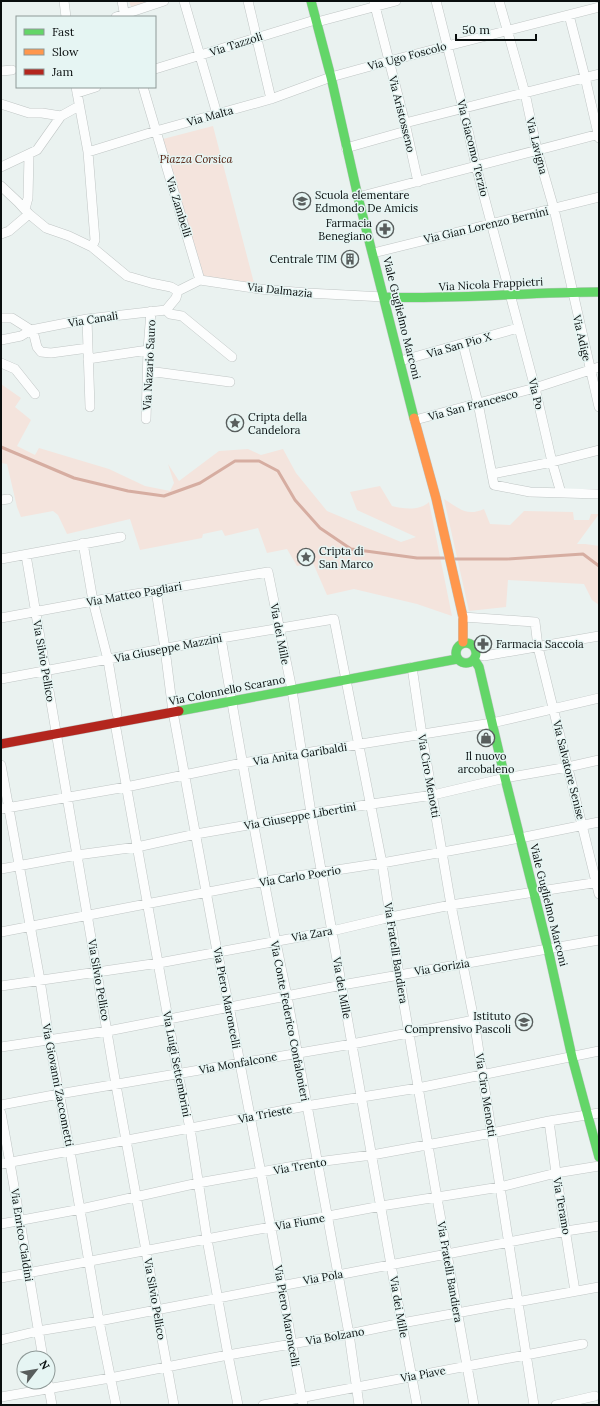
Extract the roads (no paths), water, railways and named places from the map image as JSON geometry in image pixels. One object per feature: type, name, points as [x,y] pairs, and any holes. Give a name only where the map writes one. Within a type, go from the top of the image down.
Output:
[{"type":"main road","name":"Viale Guglielmo Marconi","points":[[311,1],[331,77],[358,197],[436,498],[463,617],[463,642]]},
{"type":"main road","name":"Via Nicola Frappietri","points":[[384,297],[456,299],[511,294],[599,292]]},
{"type":"main road","name":"Viale Guglielmo Marconi","points":[[457,659],[455,652],[457,646],[463,642],[470,643],[475,647],[475,657],[548,949],[572,1058],[599,1157]]},
{"type":"main road","points":[[457,659],[462,663],[469,663],[475,657]]},
{"type":"main road","name":"Via Colonnello Scarano","points":[[1,744],[56,734],[116,718],[173,712],[457,659]]},
{"type":"street","points":[[64,1],[66,16]]},
{"type":"street","points":[[122,1],[122,16],[164,1]]},
{"type":"street","points":[[184,1],[217,114]]},
{"type":"street","points":[[248,1],[271,99]]},
{"type":"street","name":"Via Tazzoli","points":[[156,69],[315,20],[317,22],[374,4],[396,1]]},
{"type":"street","name":"Via Giacomo Terzio","points":[[436,1],[448,45],[476,166],[511,294]]},
{"type":"street","name":"Via Lavigna","points":[[499,1],[525,93],[538,150],[554,209],[572,292]]},
{"type":"street","name":"Via Aristosseno","points":[[374,4],[406,127],[418,182]]},
{"type":"street","name":"Via Ugo Foscolo","points":[[331,77],[448,45],[599,7]]},
{"type":"street","points":[[358,197],[538,150],[599,136],[569,15]]},
{"type":"street","points":[[1,71],[12,70]]},
{"type":"street","points":[[346,148],[463,108],[599,74]]},
{"type":"street","name":"Via Malta","points":[[88,152],[156,131],[271,99],[331,77]]},
{"type":"street","points":[[89,88],[76,90],[88,152],[95,240],[92,247]]},
{"type":"street","name":"Via Zambelli","points":[[143,88],[200,280]]},
{"type":"street","points":[[1,104],[29,114],[42,113],[61,116]]},
{"type":"street","points":[[1,167],[37,150],[61,116],[79,106]]},
{"type":"street","points":[[1,234],[9,231],[27,212],[29,155]]},
{"type":"street","points":[[1,186],[27,212],[46,228],[92,247],[127,276],[178,290],[200,280]]},
{"type":"street","name":"Via Gian Lorenzo Bernini","points":[[373,253],[599,197]]},
{"type":"street","name":"Via Dalmazia","points":[[200,280],[260,289],[384,297]]},
{"type":"street","points":[[178,290],[176,298],[166,310],[170,314],[182,316],[232,357]]},
{"type":"street","name":"Via Adige","points":[[572,292],[599,407]]},
{"type":"street","name":"Via Po","points":[[511,294],[518,328],[535,388],[552,462],[561,493]]},
{"type":"street","name":"Via Canali","points":[[1,340],[21,336],[31,330],[87,319],[166,310]]},
{"type":"street","name":"Via Nazario Sauro","points":[[146,418],[151,311]]},
{"type":"street","points":[[1,318],[12,318],[31,330],[37,347],[41,352],[51,353],[88,348]]},
{"type":"street","points":[[87,319],[90,407]]},
{"type":"street","name":"Via San Pio X","points":[[400,361],[518,328]]},
{"type":"street","points":[[463,344],[478,403],[494,485],[530,492],[599,494]]},
{"type":"street","points":[[88,359],[148,350]]},
{"type":"street","points":[[1,363],[15,369],[35,394]]},
{"type":"street","name":"Via San Francesco","points":[[415,420],[535,388],[599,367]]},
{"type":"street","points":[[148,371],[230,382]]},
{"type":"street","points":[[492,474],[552,462],[599,450]]},
{"type":"street","points":[[1,558],[26,555],[121,537]]},
{"type":"street","name":"Via Luigi Settembrini","points":[[83,543],[93,601],[108,660],[126,787],[178,1074],[190,1128],[207,1239],[238,1405]]},
{"type":"street","name":"Via Silvio Pellico","points":[[26,555],[116,1085],[174,1405]]},
{"type":"street","name":"Via Matteo Pagliari","points":[[1,618],[156,590],[268,572]]},
{"type":"street","name":"Via dei Mille","points":[[268,572],[292,690],[311,813],[417,1405]]},
{"type":"street","name":"Via Piero Maroncelli","points":[[156,590],[173,712],[217,951],[261,1173],[302,1401]]},
{"type":"street","name":"Via Salvatore Senise","points":[[463,617],[535,622],[538,647],[582,826],[598,882],[599,894]]},
{"type":"street","name":"Via Giuseppe Mazzini","points":[[1,679],[46,672],[221,638],[334,619]]},
{"type":"street","name":"Via Fratelli Bandiera","points":[[334,619],[382,863],[418,1088],[474,1405]]},
{"type":"street","points":[[475,657],[599,636]]},
{"type":"street","name":"Via Conte Federico Confalonieri","points":[[221,638],[242,763],[287,996],[349,1334],[359,1405]]},
{"type":"street","name":"Via Ciro Menotti","points":[[412,667],[451,905],[474,1020],[534,1405]]},
{"type":"street","name":"Via Anita Garibaldi","points":[[5,809],[126,787],[242,763],[492,723],[599,698]]},
{"type":"street","name":"Via Giuseppe Libertini","points":[[1,869],[78,855],[137,847],[196,834],[311,813],[433,795],[505,778],[599,760]]},
{"type":"street","name":"Via Giovanni Zaccometti","points":[[1,765],[5,809],[19,866],[40,980],[49,1039],[81,1209],[99,1321],[116,1405]]},
{"type":"street","name":"Via Carlo Poerio","points":[[1,932],[265,881],[382,863],[599,822]]},
{"type":"street","name":"Via Zara","points":[[1,986],[159,963],[275,940],[332,931],[451,905],[598,882]]},
{"type":"street","name":"Via Gorizia","points":[[1,1047],[108,1031],[229,1006],[399,974],[599,940]]},
{"type":"street","name":"Via Monfalcone","points":[[1,1105],[352,1044],[474,1020]]},
{"type":"street","name":"Via Trieste","points":[[6,1163],[250,1116],[418,1088],[572,1058],[599,1051]]},
{"type":"street","name":"Via Enrico Cialdini","points":[[1,1112],[6,1163],[21,1220],[28,1273],[42,1350]]},
{"type":"street","name":"Via Trento","points":[[1,1224],[81,1209],[198,1183],[317,1162],[372,1155],[599,1113]]},
{"type":"street","name":"Via Teramo","points":[[550,1121],[556,1173],[575,1291]]},
{"type":"street","name":"Via Fiume","points":[[1,1278],[381,1206],[500,1187],[556,1173],[599,1166]]},
{"type":"street","name":"Via Pola","points":[[1,1340],[38,1331],[99,1321],[448,1253],[599,1226]]},
{"type":"street","name":"Via Bolzano","points":[[56,1384],[110,1378],[228,1355],[349,1334],[457,1312],[599,1287]]},
{"type":"street","name":"Via Piave","points":[[263,1405],[302,1401],[356,1387],[583,1344]]},
{"type":"street","name":"Via Bolzano","points":[[1,1397],[28,1390]]},
{"type":"street","points":[[49,1390],[52,1405]]},
{"type":"street","points":[[556,1405],[595,1396]]},
{"type":"waterway","points":[[1,447],[74,478],[128,491],[164,496],[200,483],[235,461],[259,461],[278,471],[295,500],[320,528],[351,549],[417,558],[445,558]]},
{"type":"waterway","points":[[455,559],[507,559],[583,554],[599,566]]},
{"type":"place","name":"Scuola elementare Edmondo De Amicis","points":[[302,201]]},
{"type":"place","name":"Farmacia Benegiano","points":[[385,229]]},
{"type":"place","name":"Centrale TIM","points":[[350,259]]},
{"type":"place","name":"Cripta della Candelora","points":[[235,423]]},
{"type":"place","name":"Cripta di San Marco","points":[[306,557]]},
{"type":"place","name":"Farmacia Saccoia","points":[[483,644]]},
{"type":"place","name":"Il nuovo arcobaleno","points":[[486,738]]},
{"type":"place","name":"Istituto Comprensivo Pascoli","points":[[524,1022]]},
{"type":"park label","name":"Piazza Corsica","points":[[196,159]]}]
